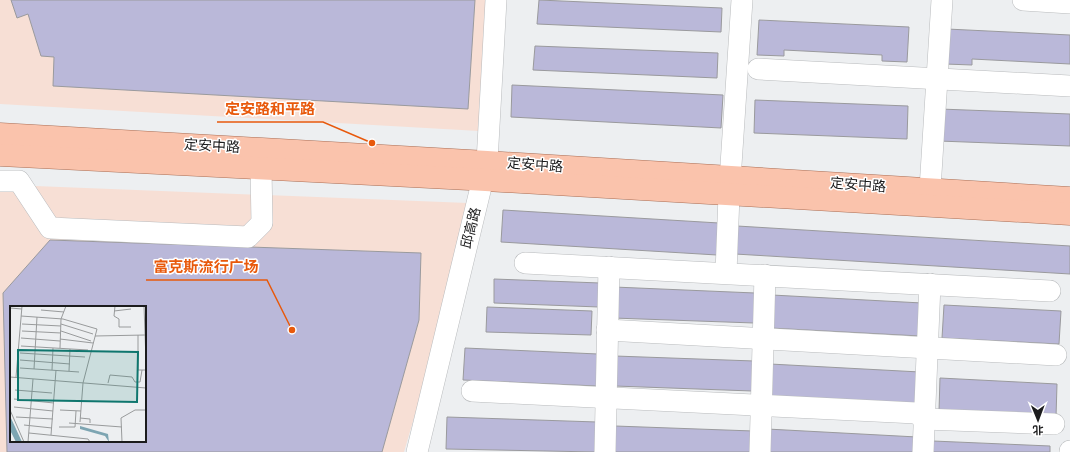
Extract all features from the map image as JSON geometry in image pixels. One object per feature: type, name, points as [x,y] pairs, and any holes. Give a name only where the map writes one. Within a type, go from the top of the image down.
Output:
[{"type":"main road","name":"定安中路","points":[[0,134],[485,171],[730,186],[1070,214]]},
{"type":"main road","name":"定安中路","points":[[0,155],[261,169],[485,171]]},
{"type":"main road","name":"定安中路","points":[[730,186],[930,189],[1070,198]]},
{"type":"street","name":"邱高路","points":[[418,452],[485,171],[496,0]]},
{"type":"street","points":[[726,273],[742,0]]},
{"type":"street","points":[[930,189],[942,0]]},
{"type":"street","points":[[1023,0],[1070,3]]},
{"type":"street","points":[[758,69],[1070,86]]},
{"type":"street","points":[[0,181],[19,181],[50,228],[248,237],[262,223],[261,169]]},
{"type":"street","points":[[525,263],[1050,291]]},
{"type":"street","points":[[605,452],[609,267]]},
{"type":"street","points":[[760,452],[765,275]]},
{"type":"street","points":[[922,452],[930,284]]},
{"type":"street","points":[[607,330],[1056,355]]},
{"type":"street","points":[[472,391],[916,413],[924,419],[1054,424]]},
{"type":"shaded area","points":[[0,0],[486,0],[479,131],[0,104]]},
{"type":"shaded area","points":[[10,185],[468,203],[433,353],[404,452],[0,452],[0,188]]},
{"type":"building","points":[[11,0],[475,0],[468,109],[53,86],[54,57],[41,56],[28,14],[17,18]]},
{"type":"building","points":[[539,0],[722,8],[721,32],[537,24]]},
{"type":"building","points":[[759,20],[909,27],[907,62],[882,61],[882,55],[784,50],[784,56],[757,55]]},
{"type":"building","points":[[947,29],[1070,35],[1070,64],[972,59],[972,65],[945,64]]},
{"type":"building","points":[[535,46],[718,53],[717,78],[533,70]]},
{"type":"building","points":[[512,85],[723,95],[721,128],[511,117]]},
{"type":"building","points":[[755,100],[908,106],[907,139],[754,133]]},
{"type":"building","points":[[940,109],[1070,114],[1070,146],[939,141]]},
{"type":"building","points":[[503,210],[719,223],[717,255],[501,242]]},
{"type":"building","points":[[737,226],[1070,246],[1070,274],[735,254]]},
{"type":"building","points":[[50,240],[421,253],[419,320],[382,452],[7,452],[3,293]]},
{"type":"building","points":[[494,279],[600,283],[599,307],[494,303]]},
{"type":"building","points":[[614,287],[755,293],[754,323],[613,318]]},
{"type":"building","points":[[772,295],[922,303],[920,336],[770,328]]},
{"type":"building","points":[[944,305],[1061,311],[1059,344],[942,338]]},
{"type":"building","points":[[487,307],[592,311],[591,335],[486,332]]},
{"type":"building","points":[[465,348],[598,354],[597,386],[463,380]]},
{"type":"building","points":[[615,356],[754,361],[752,391],[615,386]]},
{"type":"building","points":[[770,364],[920,372],[918,405],[768,397]]},
{"type":"building","points":[[940,378],[1057,384],[1056,417],[939,411]]},
{"type":"building","points":[[447,417],[597,422],[596,452],[446,449]]},
{"type":"building","points":[[615,426],[753,431],[752,452],[614,452]]},
{"type":"building","points":[[767,429],[917,437],[916,452],[766,452]]},
{"type":"building","points":[[933,441],[1050,446],[1050,452],[933,452]]},
{"type":"place","name":"定安路和平路","points":[[372,143]]},
{"type":"place","name":"富克斯流行广场","points":[[292,330]]}]
